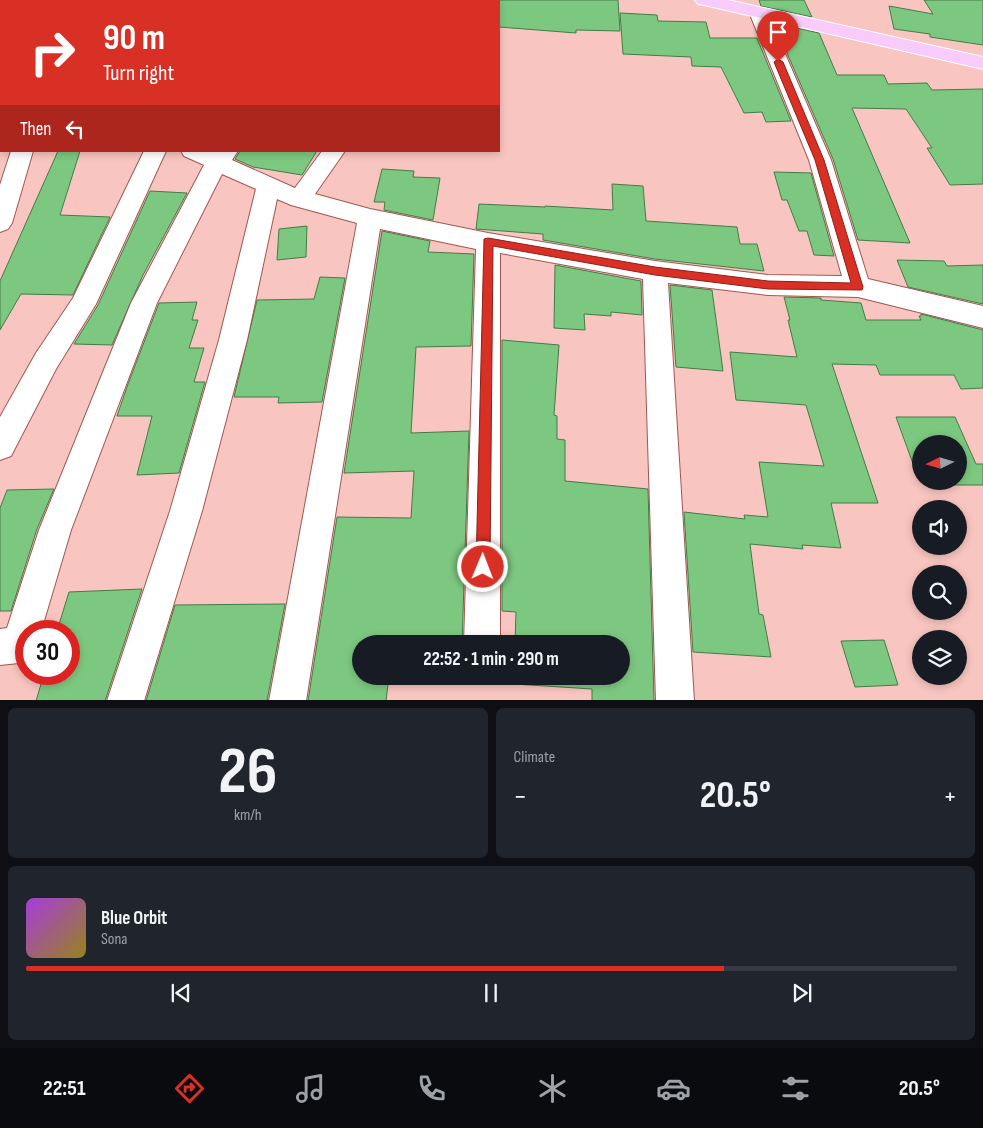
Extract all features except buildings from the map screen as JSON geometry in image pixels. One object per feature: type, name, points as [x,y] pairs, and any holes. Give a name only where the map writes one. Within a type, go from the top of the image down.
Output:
[{"type":"main road","points":[[704,0],[751,8],[983,63]]},
{"type":"street","points":[[751,8],[820,160],[858,287]]},
{"type":"street","points":[[0,222],[22,152]]},
{"type":"street","points":[[0,446],[46,361],[83,304],[155,152]]},
{"type":"street","points":[[197,152],[222,157],[269,185],[298,199],[370,218],[488,242],[655,271],[768,285],[858,287],[983,317]]},
{"type":"street","points":[[298,199],[333,152]]},
{"type":"street","points":[[0,647],[19,645],[55,530],[144,303],[222,157]]},
{"type":"street","points":[[125,700],[196,473],[233,340],[269,185]]},
{"type":"street","points":[[287,700],[370,218]]},
{"type":"street","points":[[482,635],[488,242]]},
{"type":"street","points":[[655,271],[674,700]]},
{"type":"route","points":[[483,567],[488,242],[693,276],[768,285],[858,287],[820,160],[778,62]]}]
